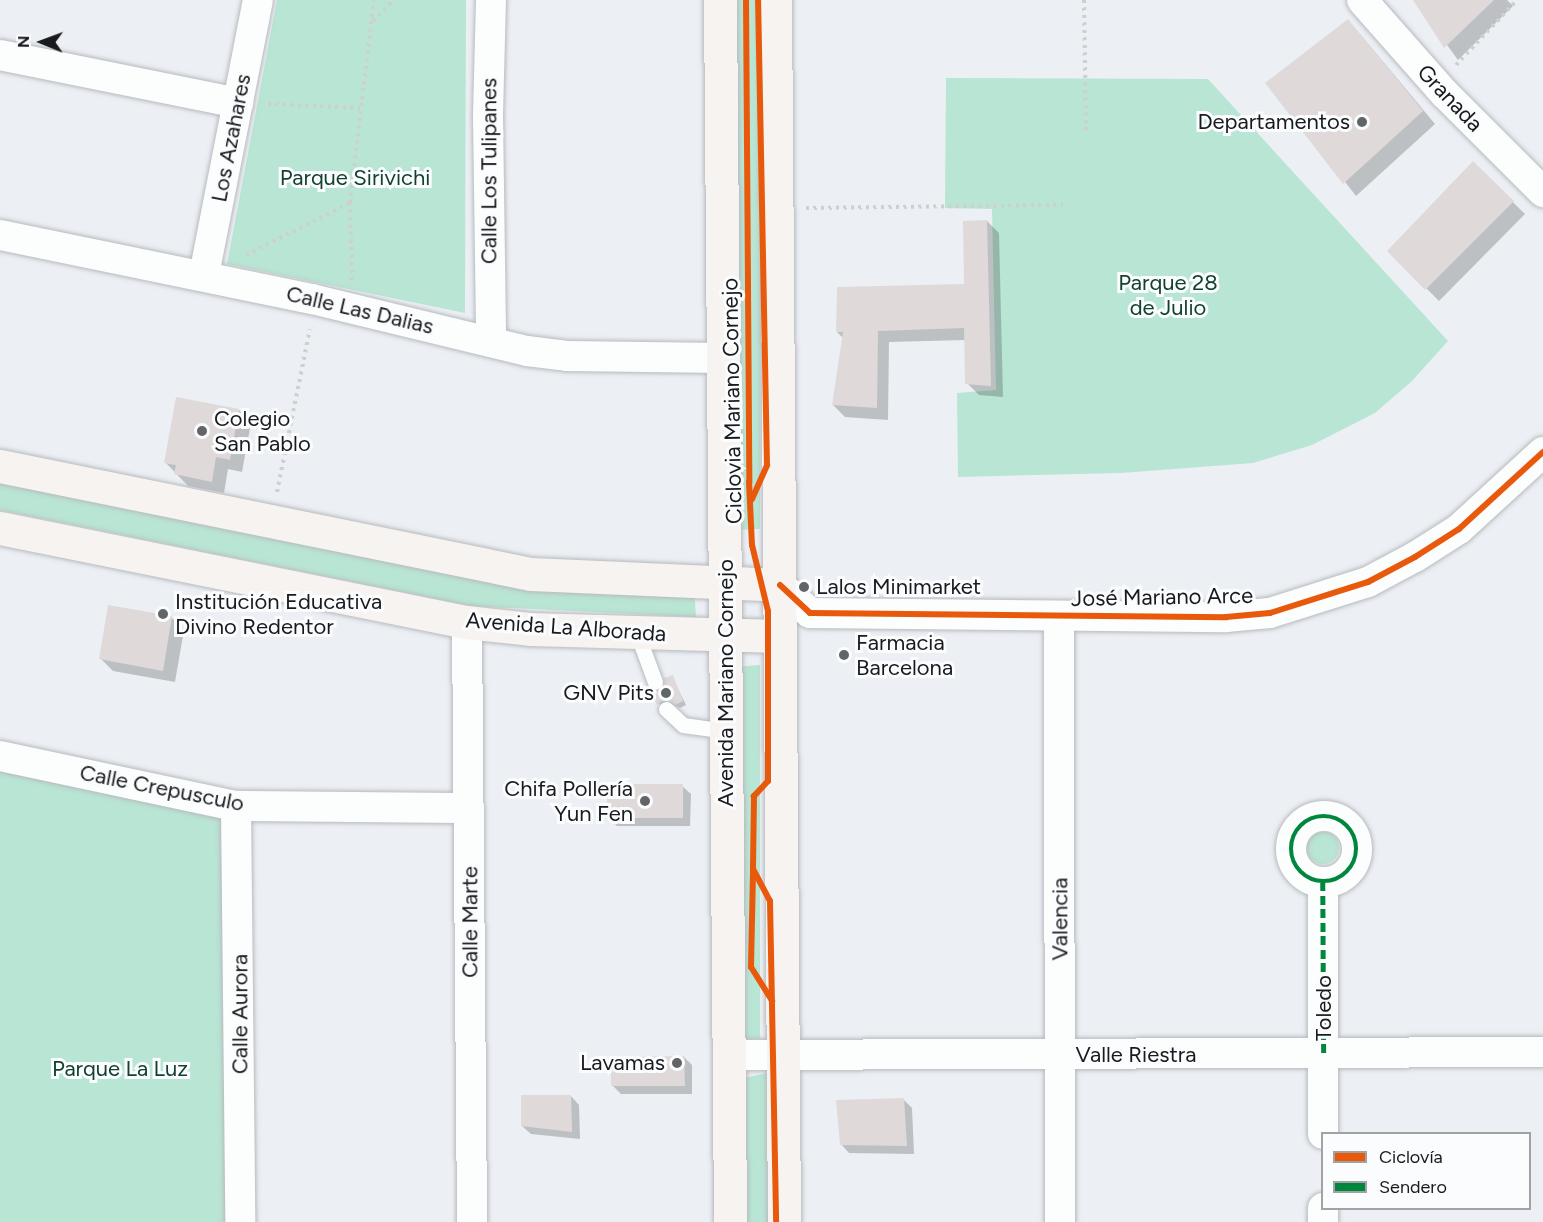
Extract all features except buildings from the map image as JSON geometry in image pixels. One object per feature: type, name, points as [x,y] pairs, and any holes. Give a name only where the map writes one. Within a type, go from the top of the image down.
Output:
[{"type":"main road","name":"Avenida Mariano Cornejo","points":[[720,0],[730,1222]]},
{"type":"main road","points":[[775,0],[784,1222]]},
{"type":"main road","points":[[0,466],[531,574],[780,585]]},
{"type":"main road","name":"Avenida La Alborada","points":[[0,528],[467,622],[637,633],[780,636]]},
{"type":"street","name":"Los Azahares","points":[[204,275],[258,0]]},
{"type":"street","name":"Calle Los Tulipanes","points":[[491,0],[488,116],[491,342]]},
{"type":"street","name":"Granada","points":[[1362,0],[1437,85],[1543,192]]},
{"type":"street","points":[[0,55],[238,103]]},
{"type":"street","name":"Calle Las Dalias","points":[[0,235],[204,275],[491,342],[567,356],[723,358]]},
{"type":"street","name":"José Mariano Arce","points":[[810,613],[1226,617],[1270,613],[1317,601],[1368,582],[1459,529],[1543,452]]},
{"type":"street","points":[[780,585],[810,613],[780,636]]},
{"type":"street","name":"Valencia","points":[[1059,616],[1060,1222]]},
{"type":"street","name":"Calle Marte","points":[[467,622],[472,1222]]},
{"type":"street","name":"Calle Crepusculo","points":[[0,756],[236,806],[469,808]]},
{"type":"street","name":"Calle Aurora","points":[[236,806],[240,1222]]},
{"type":"street","name":"Toledo","points":[[1323,882],[1323,1132]]},
{"type":"street","name":"Valle Riestra","points":[[729,1055],[1543,1052]]},
{"type":"lane","points":[[637,633],[655,682]]},
{"type":"lane","points":[[666,709],[683,725],[726,731]]},
{"type":"path","points":[[352,308],[350,203],[374,0]]},
{"type":"path","points":[[372,21],[393,0]]},
{"type":"path","points":[[1084,0],[1086,133]]},
{"type":"path","points":[[1437,85],[1517,0]]},
{"type":"path","points":[[238,103],[360,108]]},
{"type":"path","points":[[204,275],[350,203]]},
{"type":"path","points":[[776,208],[1063,205]]},
{"type":"path","points":[[270,522],[316,300]]},
{"type":"green space","name":"Parque Sirivichi","points":[[277,0],[466,0],[465,313],[227,264]]},
{"type":"green space","points":[[726,0],[762,0],[760,529],[729,530]]},
{"type":"green space","name":"Parque 28 de Julio","points":[[946,78],[1208,79],[1448,341],[1412,381],[1375,413],[1312,445],[1253,463],[1121,473],[958,477],[957,393],[996,390],[992,209],[945,208]]},
{"type":"green space","points":[[0,478],[694,585],[696,617],[471,606],[0,510]]},
{"type":"green space","points":[[760,665],[760,1039],[733,1039],[731,667]]},
{"type":"green space","name":"Parque La Luz","points":[[0,756],[236,806],[240,1222],[0,1222]]},
{"type":"green space","points":[[1323,832],[1334,837],[1339,848],[1334,859],[1323,864],[1312,859],[1307,848],[1312,837]]},
{"type":"green space","points":[[767,1073],[768,1222],[736,1222],[735,1080]]},
{"type":"marked path","points":[[1324,816],[1337,819],[1347,826],[1354,836],[1357,849],[1354,862],[1347,872],[1337,879],[1324,882],[1311,879],[1301,872],[1294,862],[1291,849],[1294,836],[1301,826],[1311,819],[1324,816]]},
{"type":"marked path","points":[[1323,882],[1324,1054]]},
{"type":"cycle path","name":"Ciclovia Mariano Cornejo","points":[[746,0],[749,482],[752,545],[768,611],[768,781],[754,796],[753,869],[770,901],[776,1222]]},
{"type":"cycle path","name":"Ciclovia Mariano Cornejo","points":[[752,499],[767,465],[758,0]]},
{"type":"cycle path","points":[[780,585],[810,613],[1226,617],[1270,613],[1368,582],[1415,557],[1459,529],[1543,452]]},
{"type":"cycle path","points":[[753,872],[751,967],[772,1001]]},
{"type":"place","name":"Departamentos","points":[[1362,122]]},
{"type":"place","name":"Colegio San Pablo","points":[[202,431]]},
{"type":"place","name":"Lalos Minimarket","points":[[804,587]]},
{"type":"place","name":"Institución Educativa Divino Redentor","points":[[163,614]]},
{"type":"place","name":"Farmacia Barcelona","points":[[844,655]]},
{"type":"place","name":"GNV Pits","points":[[666,693]]},
{"type":"place","name":"Chifa Pollería Yun Fen","points":[[645,801]]},
{"type":"place","name":"Lavamas","points":[[677,1063]]}]
